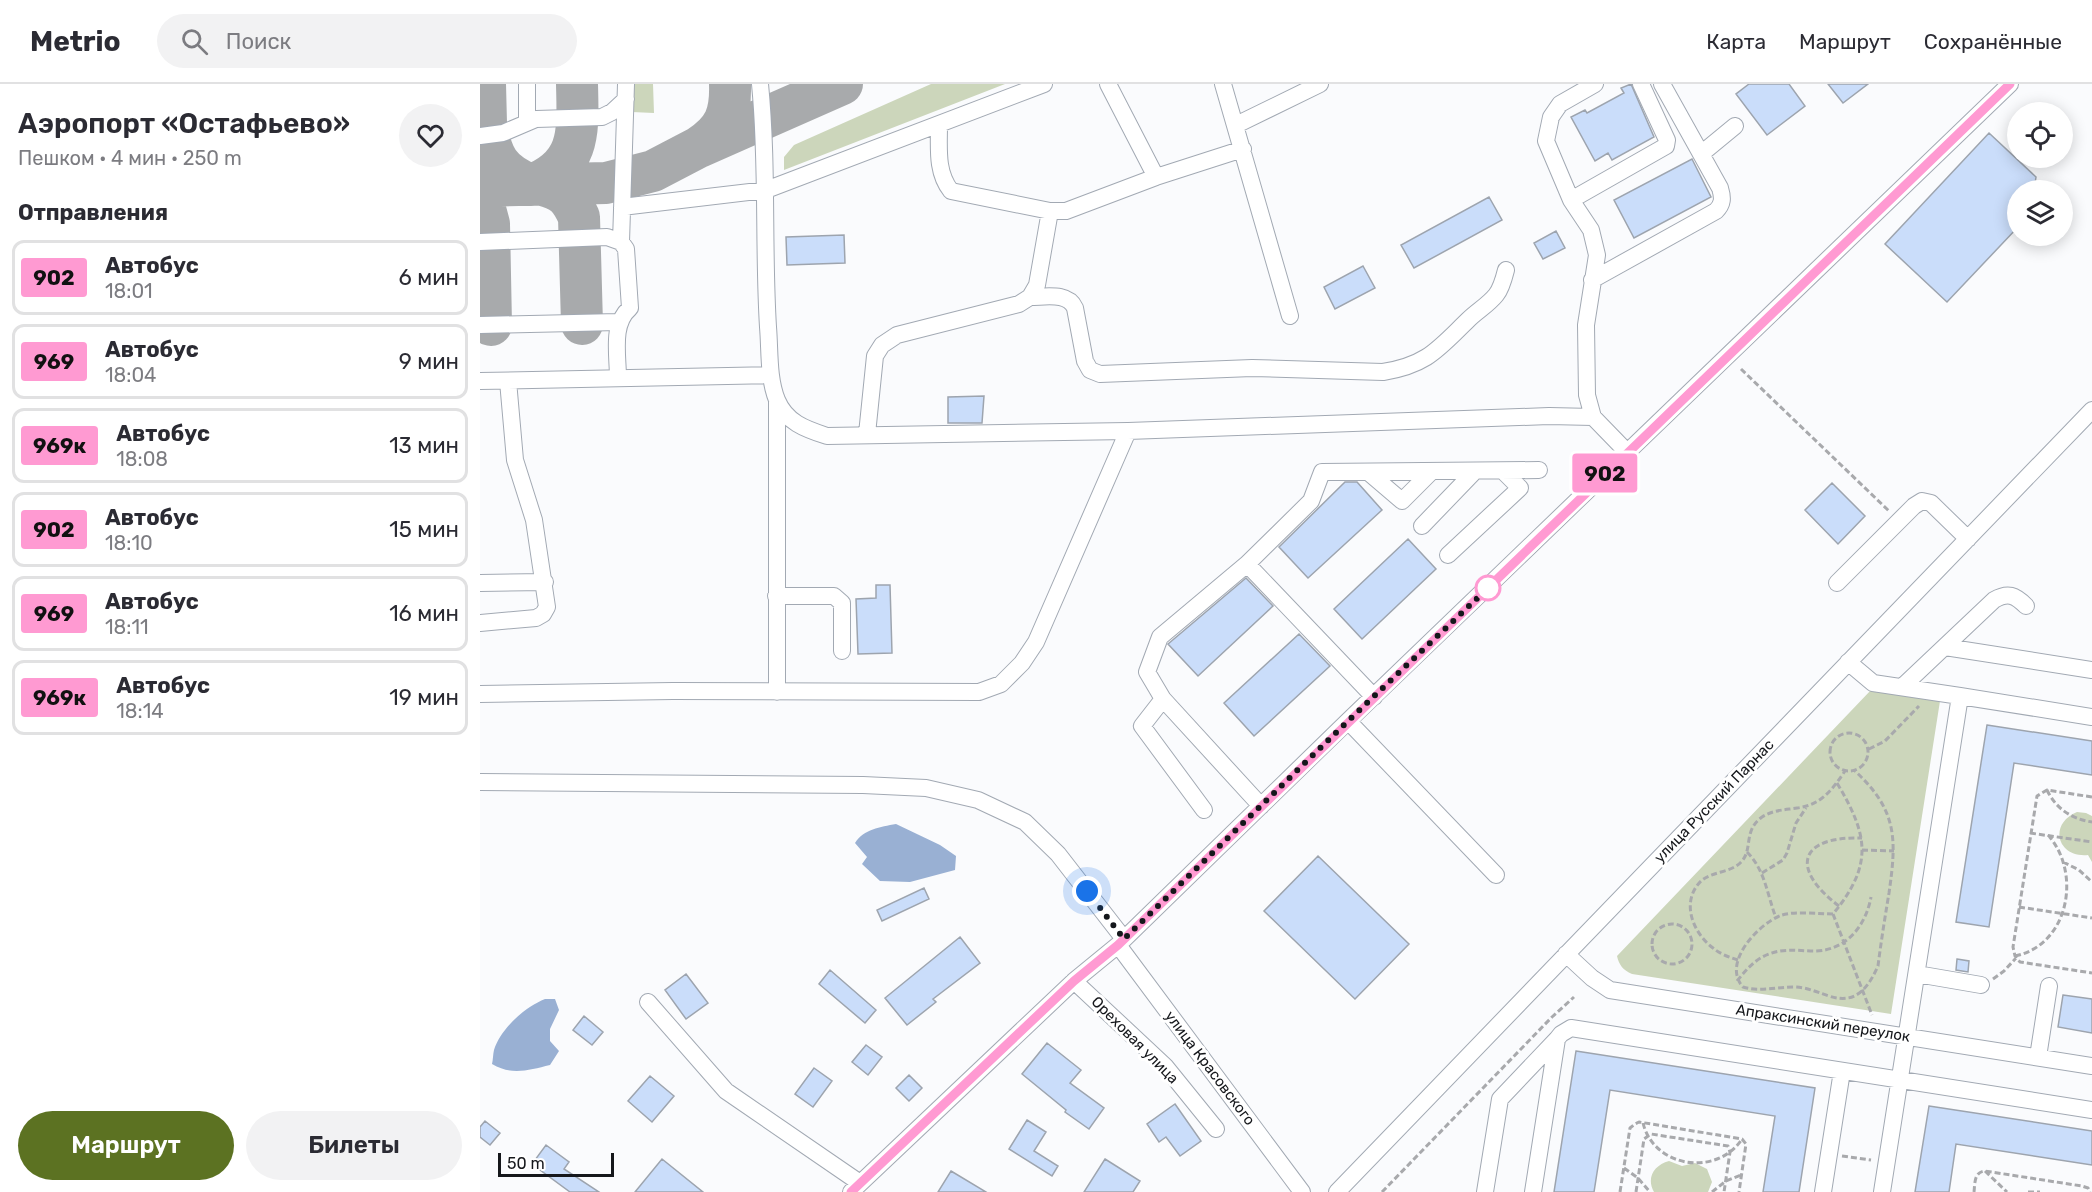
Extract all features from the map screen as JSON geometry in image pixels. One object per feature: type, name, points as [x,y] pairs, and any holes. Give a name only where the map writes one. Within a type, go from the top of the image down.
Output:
[{"type":"street","points":[[527,84],[527,122]]},
{"type":"street","points":[[760,84],[764,120],[767,305],[771,375],[777,400],[777,692]]},
{"type":"street","points":[[622,207],[766,190],[1044,84]]},
{"type":"street","points":[[1108,84],[1156,177]]},
{"type":"street","points":[[1223,84],[1290,316]]},
{"type":"street","points":[[1236,125],[1320,84]]},
{"type":"street","points":[[1595,84],[1560,104],[1551,117],[1546,141],[1571,200],[1591,230],[1596,255],[1586,325],[1587,395],[1593,417],[1627,452]]},
{"type":"street","points":[[1571,200],[1666,146],[1667,140],[1641,84]]},
{"type":"street","points":[[1592,280],[1716,211],[1721,206],[1723,197],[1720,188],[1662,84]]},
{"type":"street","points":[[648,1002],[726,1091],[856,1188],[1074,981],[1121,942],[2010,84]]},
{"type":"street","points":[[480,136],[502,133],[536,119],[602,117],[612,112],[626,91]]},
{"type":"street","points":[[621,242],[626,91]]},
{"type":"street","points":[[939,125],[940,171],[951,191],[1050,211],[1066,211],[1156,177],[1243,149]]},
{"type":"street","points":[[1701,154],[1735,126]]},
{"type":"street","points":[[867,434],[875,356],[882,345],[897,334],[1019,304],[1030,297],[1037,285],[1050,211]]},
{"type":"street","points":[[480,242],[607,237],[621,242],[626,249],[630,308],[618,322],[618,378]]},
{"type":"street","points":[[1030,297],[1065,297],[1072,301],[1085,361],[1090,370],[1100,374],[1252,368],[1383,372],[1418,363],[1436,352],[1497,294],[1506,270]]},
{"type":"street","points":[[480,325],[618,322]]},
{"type":"street","points":[[480,381],[771,375]]},
{"type":"street","points":[[480,623],[536,618],[543,614],[547,607],[534,520],[515,460],[508,381]]},
{"type":"street","points":[[777,400],[789,419],[805,429],[827,436],[1128,431],[1549,416],[1593,417]]},
{"type":"street","name":"улица Русский Парнас","points":[[1337,1192],[2092,410]]},
{"type":"street","points":[[480,694],[673,691],[979,692],[1001,684],[1022,663],[1036,642],[1128,431]]},
{"type":"street","points":[[1261,806],[1162,699],[1147,672],[1160,637],[1247,564],[1311,501],[1322,472],[1539,470]]},
{"type":"street","points":[[1368,472],[1402,501],[1432,471]]},
{"type":"street","points":[[1422,526],[1475,471]]},
{"type":"street","points":[[1448,555],[1520,488],[1503,471]]},
{"type":"street","points":[[1838,583],[1918,503],[1927,501],[1931,503],[1968,539]]},
{"type":"street","points":[[1247,564],[1374,697]]},
{"type":"street","points":[[480,583],[545,582]]},
{"type":"street","points":[[1902,687],[1998,597],[2013,595],[2026,606]]},
{"type":"street","points":[[776,596],[834,596],[838,598],[842,603],[842,651]]},
{"type":"street","points":[[1945,647],[2092,670]]},
{"type":"street","points":[[1848,662],[1873,683],[2092,717]]},
{"type":"street","points":[[1882,1192],[1960,696]]},
{"type":"street","points":[[1162,699],[1142,726],[1204,810]]},
{"type":"street","points":[[1348,721],[1496,875]]},
{"type":"street","name":"улица Красовского","points":[[480,782],[926,788],[978,800],[1024,822],[1058,854],[1302,1192]]},
{"type":"street","name":"Апраксинский переулок","points":[[1566,954],[1592,978],[1610,990],[2092,1066]]},
{"type":"street","points":[[1917,974],[1981,985]]},
{"type":"street","name":"Ореховая улица","points":[[1074,981],[1165,1066],[1216,1129]]},
{"type":"street","points":[[2038,1057],[2049,986]]},
{"type":"street","points":[[1485,1192],[1500,1099],[1561,1034],[1571,1028],[2092,1110]]},
{"type":"street","points":[[1533,1192],[1557,1040]]},
{"type":"street","points":[[1823,1192],[1842,1071]]},
{"type":"path","points":[[1741,369],[1899,521]]},
{"type":"path","points":[[1869,750],[1892,735],[1933,692]]},
{"type":"path","points":[[1849,732],[1858,734],[1865,741],[1869,750],[1866,763],[1855,771],[1845,771],[1837,767],[1831,759],[1829,750],[1833,741],[1840,734],[1849,732]]},
{"type":"path","points":[[1738,960],[1712,947],[1696,929],[1689,912],[1692,895],[1702,881],[1738,865],[1743,860],[1752,828],[1761,818],[1772,812],[1808,806],[1827,796],[1845,771]]},
{"type":"path","points":[[1833,914],[1784,914],[1776,918],[1755,934],[1738,960],[1737,981],[1743,987],[1751,989],[1814,989],[1829,997],[1840,998],[1851,997],[1863,991],[1871,982],[1878,966],[1894,851],[1893,835],[1889,817],[1880,798],[1855,771]]},
{"type":"path","points":[[1833,914],[1854,884],[1860,867],[1862,850],[1862,838],[1854,812],[1837,783]]},
{"type":"path","points":[[2092,797],[2047,790],[2037,795],[2013,947],[2015,957],[2020,962],[2092,973]]},
{"type":"path","points":[[2047,790],[2057,806],[2067,814],[2092,822]]},
{"type":"path","points":[[1762,873],[1783,860],[1796,823],[1808,806]]},
{"type":"path","points":[[2030,832],[2092,842]]},
{"type":"path","points":[[1981,985],[2004,971],[2015,957],[2042,943],[2051,933],[2062,913],[2068,880],[2060,853],[2048,835]]},
{"type":"path","points":[[1839,906],[1828,898],[1814,881],[1807,870],[1807,857],[1811,850],[1820,843],[1834,839],[1862,838]]},
{"type":"path","points":[[1862,850],[1894,851]]},
{"type":"path","points":[[1747,852],[1762,873],[1776,918]]},
{"type":"path","points":[[2063,862],[2079,870],[2092,882]]},
{"type":"path","points":[[1737,981],[1752,964],[1768,954],[1789,950],[1821,951],[1844,942],[1857,930],[1865,918],[1871,897]]},
{"type":"path","points":[[2019,907],[2092,918]]},
{"type":"path","points":[[1833,914],[1879,1032]]},
{"type":"path","points":[[1674,924],[1683,927],[1690,935],[1692,944],[1690,954],[1684,961],[1675,965],[1665,964],[1652,950],[1652,940],[1656,931],[1664,925],[1674,924]]},
{"type":"path","points":[[1690,935],[1696,929]]},
{"type":"path","points":[[1382,1192],[1574,997]]},
{"type":"path","points":[[1643,1123],[1647,1135],[1664,1153],[1683,1162],[1704,1163],[1724,1156],[1742,1139]]},
{"type":"path","points":[[1620,1192],[1630,1128],[1635,1124],[1643,1123],[1742,1139],[1746,1144],[1739,1192]]},
{"type":"path","points":[[1647,1135],[1726,1145],[1730,1148],[1730,1152],[1724,1192]]},
{"type":"path","points":[[1636,1192],[1644,1139],[1647,1135]]},
{"type":"path","points":[[1829,1153],[1887,1163]]},
{"type":"path","points":[[1624,1168],[1638,1178],[1650,1192]]},
{"type":"path","points":[[1974,1192],[1978,1174],[1985,1171],[2082,1186],[2090,1192]]},
{"type":"path","points":[[1985,1171],[2007,1192]]},
{"type":"path","points":[[1712,1192],[1726,1181],[1741,1176]]},
{"type":"path","points":[[2028,1192],[2040,1192]]},
{"type":"green space","points":[[631,84],[653,84],[654,113],[632,112]]},
{"type":"green space","points":[[931,84],[1005,84],[784,170],[784,157],[794,145]]},
{"type":"green space","points":[[1871,690],[1940,701],[1891,1014],[1632,974],[1624,969],[1617,956]]},
{"type":"green space","points":[[2077,812],[2092,816],[2092,862],[2088,855],[2077,855],[2069,851],[2060,839],[2062,824]]},
{"type":"green space","points":[[1669,1161],[1682,1166],[1695,1163],[1707,1169],[1712,1182],[1708,1192],[1654,1192],[1651,1177],[1659,1166]]},
{"type":"water","points":[[896,824],[940,845],[956,856],[955,870],[910,882],[880,881],[862,864],[867,857],[855,843],[868,832]]},
{"type":"water","points":[[545,999],[555,999],[559,1010],[550,1029],[550,1041],[559,1051],[550,1065],[514,1071],[492,1064],[497,1042],[508,1026],[530,1007]]},
{"type":"building","points":[[1631,84],[1654,137],[1612,160],[1608,153],[1595,161],[1571,117],[1585,110],[1587,113],[1624,93],[1621,88]]},
{"type":"building","points":[[1749,84],[1789,84],[1805,106],[1767,135],[1736,94]]},
{"type":"building","points":[[1828,84],[1868,84],[1843,103]]},
{"type":"building","points":[[1989,133],[2007,150],[2007,168],[2026,168],[2036,177],[2036,180],[2007,180],[2007,239],[1947,302],[1885,244]]},
{"type":"building","points":[[1692,159],[1711,197],[1634,238],[1614,200]]},
{"type":"building","points":[[1489,197],[1502,220],[1414,268],[1401,245]]},
{"type":"building","points":[[1556,231],[1565,248],[1543,259],[1534,243]]},
{"type":"building","points":[[844,235],[845,263],[787,265],[786,237]]},
{"type":"building","points":[[1363,266],[1375,288],[1335,309],[1324,287]]},
{"type":"building","points":[[984,396],[982,423],[948,423],[948,397]]},
{"type":"building","points":[[1345,482],[1357,482],[1382,510],[1308,578],[1279,547]]},
{"type":"building","points":[[1832,483],[1865,516],[1838,544],[1805,510]]},
{"type":"building","points":[[1408,539],[1436,569],[1362,639],[1334,609]]},
{"type":"building","points":[[1246,578],[1273,606],[1198,676],[1168,644]]},
{"type":"building","points":[[876,585],[890,585],[892,653],[858,654],[856,599],[876,598]]},
{"type":"building","points":[[1299,634],[1330,666],[1254,736],[1224,703]]},
{"type":"building","points":[[1987,725],[2092,741],[2092,775],[2014,763],[1989,927],[1956,922]]},
{"type":"building","points":[[1318,856],[1409,944],[1355,999],[1264,911]]},
{"type":"building","points":[[924,888],[929,899],[882,921],[877,910]]},
{"type":"building","points":[[960,937],[980,963],[933,999],[936,1002],[907,1025],[885,998]]},
{"type":"building","points":[[1957,959],[1969,961],[1968,972],[1956,970]]},
{"type":"building","points":[[830,970],[876,1010],[865,1023],[819,984]]},
{"type":"building","points":[[686,974],[708,1003],[686,1019],[665,990]]},
{"type":"building","points":[[2063,995],[2092,999],[2092,1033],[2058,1027]]},
{"type":"building","points":[[584,1016],[603,1032],[592,1045],[573,1030]]},
{"type":"building","points":[[1047,1043],[1081,1070],[1070,1083],[1104,1108],[1089,1129],[1065,1112],[1066,1110],[1022,1074]]},
{"type":"building","points":[[866,1045],[882,1057],[868,1075],[852,1062]]},
{"type":"building","points":[[1576,1051],[1815,1088],[1799,1192],[1763,1192],[1775,1116],[1610,1090],[1594,1192],[1554,1192]]},
{"type":"building","points":[[814,1068],[832,1081],[813,1107],[795,1094]]},
{"type":"building","points":[[909,1075],[922,1088],[909,1101],[896,1088]]},
{"type":"building","points":[[650,1076],[674,1096],[652,1122],[628,1101]]},
{"type":"building","points":[[1175,1104],[1201,1141],[1180,1156],[1166,1137],[1159,1142],[1147,1124]]},
{"type":"building","points":[[1929,1106],[2092,1131],[2092,1165],[1956,1144],[1949,1192],[1915,1192]]},
{"type":"building","points":[[1027,1120],[1046,1132],[1034,1151],[1058,1166],[1052,1176],[1009,1149]]},
{"type":"building","points":[[485,1121],[500,1133],[490,1145],[480,1137],[480,1127]]},
{"type":"building","points":[[546,1145],[569,1162],[564,1169],[599,1192],[570,1192],[532,1164]]},
{"type":"building","points":[[662,1159],[703,1192],[635,1192]]},
{"type":"building","points":[[1105,1159],[1140,1181],[1133,1192],[1084,1192]]},
{"type":"building","points":[[951,1171],[986,1192],[938,1192]]},
{"type":"taxiway","points":[[483,151],[486,123],[485,84]]},
{"type":"taxiway","points":[[486,123],[498,162],[511,175],[531,185],[560,168],[574,145],[577,84]]},
{"type":"taxiway","points":[[699,147],[715,134],[725,120],[730,84]]},
{"type":"taxiway","points":[[480,186],[606,183],[653,171],[699,147],[842,84]]},
{"type":"taxiway","points":[[543,185],[566,196],[579,217],[582,324]]},
{"type":"taxiway","points":[[480,203],[485,209],[489,224],[491,325]]},
{"type":"bus line","name":"902","points":[[851,1192],[1074,981],[1118,945],[2010,84]]},
{"type":"route","points":[[1087,891],[1124,939],[1488,588]]}]
